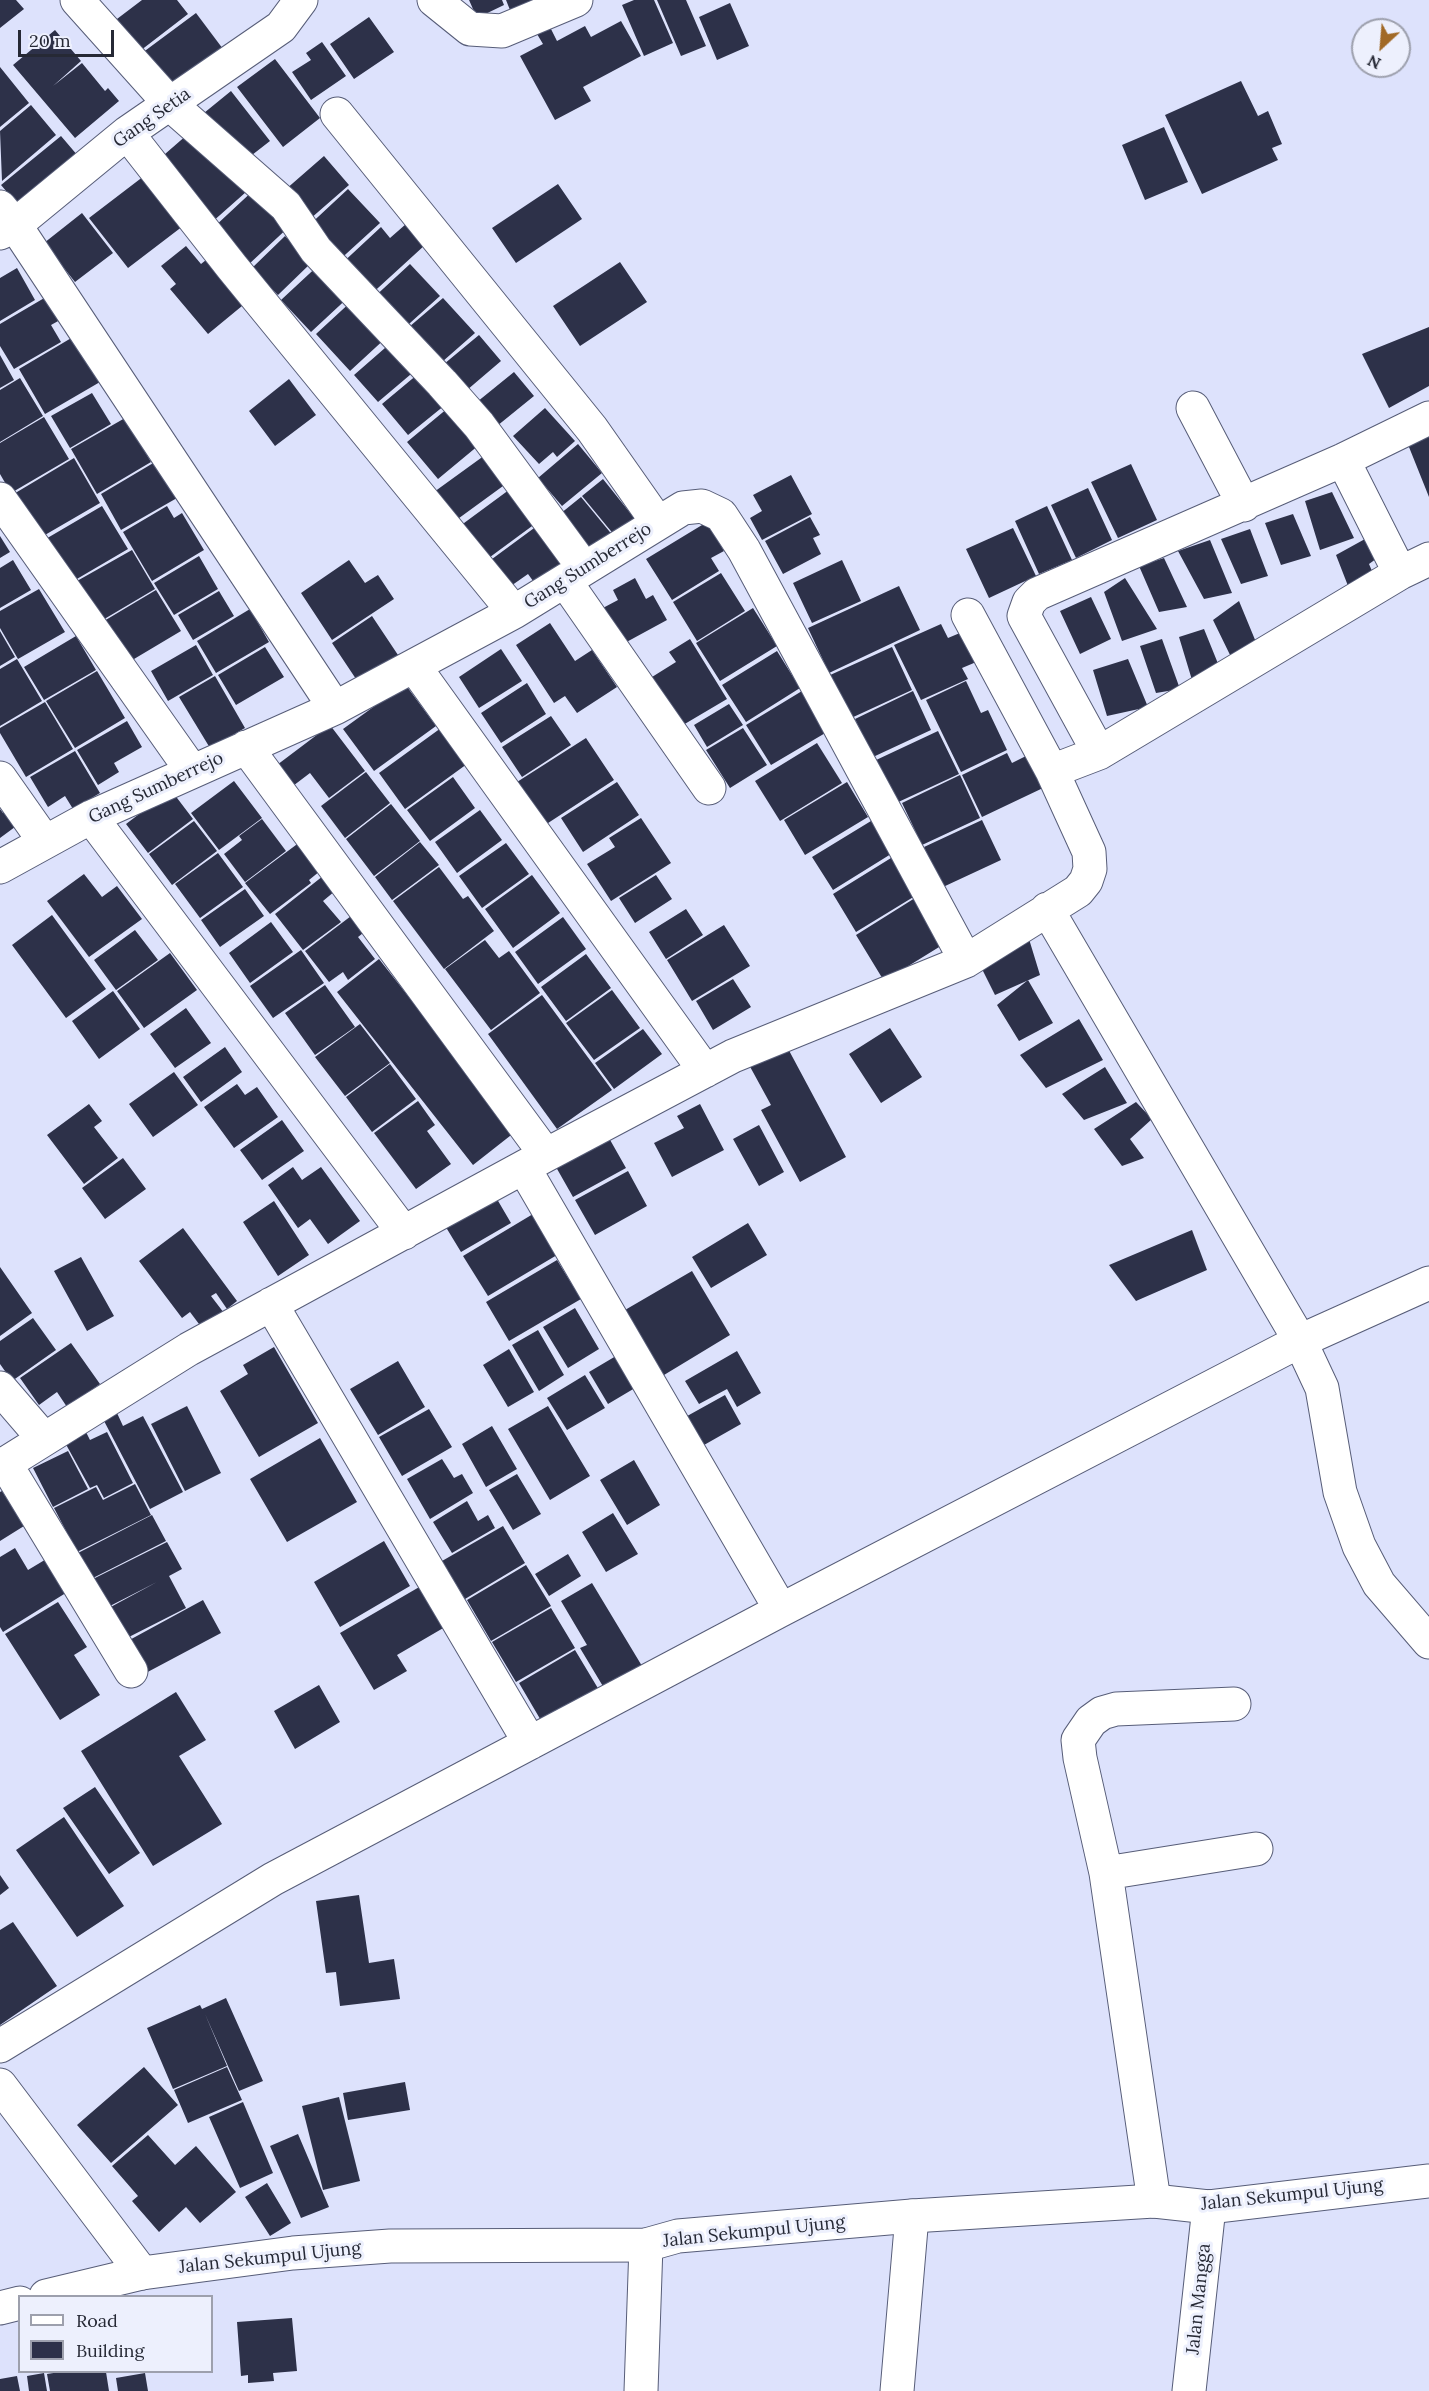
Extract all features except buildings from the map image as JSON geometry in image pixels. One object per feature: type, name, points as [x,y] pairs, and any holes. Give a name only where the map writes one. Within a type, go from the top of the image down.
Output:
[{"type":"street","points":[[77,0],[171,105],[286,206],[316,250],[442,382],[479,425],[709,788]]},
{"type":"street","name":"Gang Setia","points":[[5,221],[127,133],[171,105],[281,27],[301,0]]},
{"type":"street","points":[[434,0],[470,29],[502,31],[576,0]]},
{"type":"street","points":[[336,114],[592,429],[658,523]]},
{"type":"street","points":[[127,133],[232,267],[514,612]]},
{"type":"street","points":[[5,221],[335,708]]},
{"type":"street","points":[[1193,408],[1244,505]]},
{"type":"street","points":[[1099,753],[1029,630],[1024,616],[1029,602],[1037,594],[1244,505],[1429,418]]},
{"type":"street","points":[[1343,460],[1400,573]]},
{"type":"street","points":[[0,499],[192,771]]},
{"type":"street","name":"Gang Sumberrejo","points":[[0,867],[92,817],[335,708],[514,612],[683,508],[702,506],[722,515],[744,550],[966,961]]},
{"type":"street","points":[[1052,771],[1099,753],[1400,573],[1429,559]]},
{"type":"street","points":[[131,1671],[3,1465],[189,1349],[271,1304],[733,1056],[966,961],[1078,891],[1086,881],[1090,869],[1089,852],[1052,771],[968,615]]},
{"type":"street","points":[[414,666],[705,1071]]},
{"type":"street","points":[[246,747],[535,1162],[781,1610]]},
{"type":"street","points":[[0,778],[45,842]]},
{"type":"street","points":[[92,817],[404,1233]]},
{"type":"street","points":[[1047,909],[1300,1341],[1322,1388],[1340,1492],[1359,1546],[1379,1584],[1429,1642]]},
{"type":"street","points":[[0,2046],[273,1879],[781,1610],[1300,1341],[1429,1283]]},
{"type":"street","points":[[271,1304],[530,1743]]},
{"type":"street","points":[[0,1388],[44,1439]]},
{"type":"street","points":[[1154,2201],[1106,1873],[1078,1740],[1091,1721],[1102,1713],[1116,1709],[1234,1704]]},
{"type":"street","points":[[1106,1873],[1257,1849]]},
{"type":"street","points":[[0,2085],[142,2273]]},
{"type":"street","name":"Jalan Sekumpul Ujung","points":[[50,2295],[142,2273],[293,2253],[390,2246],[646,2245],[678,2236],[912,2216],[1154,2201],[1209,2207],[1429,2181]]},
{"type":"street","name":"Jalan Mangga","points":[[1189,2391],[1209,2207]]},
{"type":"street","points":[[897,2391],[912,2216]]},
{"type":"street","points":[[641,2391],[646,2245]]},
{"type":"street","points":[[0,2308],[18,2304]]}]
